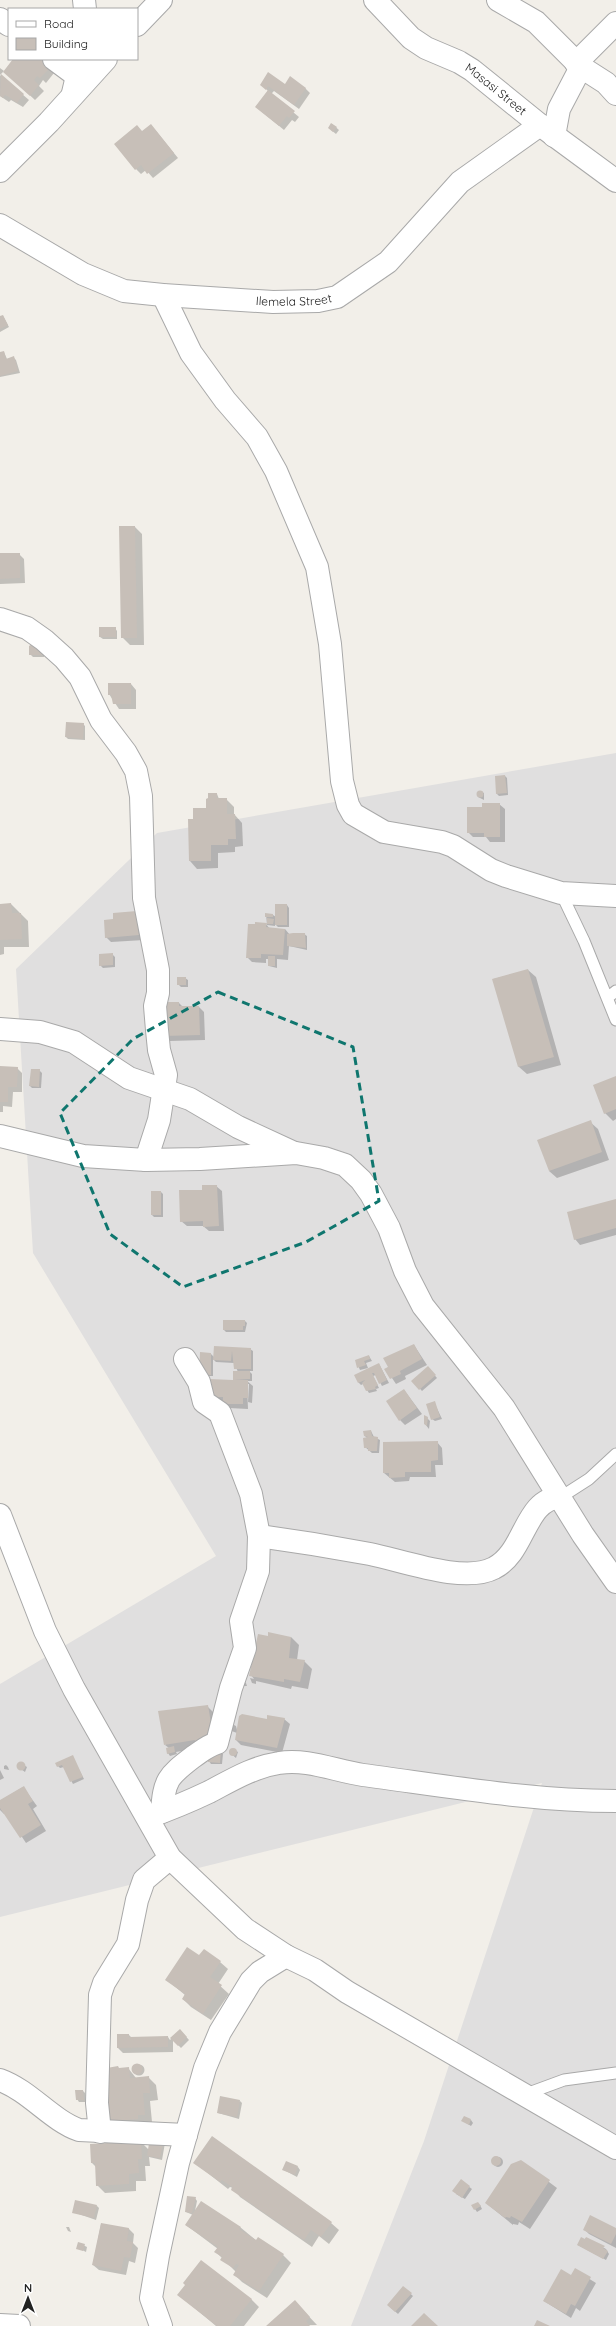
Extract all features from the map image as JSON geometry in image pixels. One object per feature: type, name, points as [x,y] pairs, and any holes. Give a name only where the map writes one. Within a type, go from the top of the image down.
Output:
[{"type":"street","points":[[138,24],[161,0]]},
{"type":"street","name":"Masasi Street","points":[[375,0],[411,38],[426,48],[459,62],[472,70],[544,128],[616,181]]},
{"type":"street","points":[[498,0],[536,22],[578,65],[606,83],[616,94]]},
{"type":"street","points":[[544,128],[559,109],[578,65],[616,23]]},
{"type":"street","points":[[55,60],[77,76]]},
{"type":"street","points":[[0,171],[49,122],[77,76],[104,60]]},
{"type":"street","name":"Ilemela Street","points":[[0,225],[83,274],[124,291],[163,295],[296,302],[318,301],[337,297],[388,262],[460,182],[544,128]]},
{"type":"street","points":[[163,295],[191,353],[225,400],[256,437],[268,458],[317,567],[330,644],[342,781],[348,805],[353,814],[384,832],[442,842],[464,852],[491,870],[561,893],[616,896]]},
{"type":"street","points":[[0,619],[28,628],[64,658],[80,677],[101,720],[126,753],[136,771],[141,796],[144,898],[158,970],[158,993],[155,1006],[159,1050],[166,1075],[159,1120],[146,1160]]},
{"type":"street","points":[[0,1029],[40,1032],[74,1042],[129,1078],[190,1099],[238,1127],[296,1153],[345,1165],[361,1180],[389,1228],[405,1271],[423,1306],[504,1408],[561,1497],[583,1535],[616,1582]]},
{"type":"street","points":[[0,1136],[83,1156],[146,1160],[200,1159],[296,1153]]},
{"type":"street","points":[[155,1815],[170,1776],[181,1764],[207,1746],[217,1743],[231,1688],[245,1648],[241,1621],[258,1571],[259,1536],[251,1494],[220,1413],[204,1402],[199,1382],[185,1359]]},
{"type":"street","points":[[259,1536],[376,1555],[417,1567],[472,1573],[482,1572],[494,1568],[509,1558],[537,1507],[549,1499],[561,1497]]},
{"type":"street","points":[[0,1515],[45,1631],[74,1689],[155,1815],[170,1858],[245,1929],[286,1956],[315,1970],[347,1992],[526,2094],[616,2148]]},
{"type":"street","points":[[155,1815],[258,1767],[280,1762],[330,1767],[354,1773],[496,1792],[589,1801],[616,1801]]},
{"type":"street","points":[[100,2132],[97,2103],[100,1995],[104,1983],[128,1944],[136,1900],[144,1880],[170,1858]]},
{"type":"street","points":[[161,2326],[151,2298],[161,2236],[186,2135],[205,2068],[220,2032],[251,1981],[260,1972],[286,1956]]},
{"type":"street","points":[[0,2080],[21,2091],[73,2128],[100,2132],[153,2132],[186,2135]]},
{"type":"street","points":[[0,2325],[19,2326]]},
{"type":"lane","points":[[561,893],[584,941],[616,1020]]},
{"type":"lane","points":[[607,998],[616,991]]},
{"type":"lane","points":[[561,1497],[589,1478],[616,1454]]},
{"type":"lane","points":[[526,2094],[564,2080],[616,2073]]},
{"type":"highlighted area","points":[[218,992],[353,1047],[379,1201],[306,1242],[183,1287],[110,1234],[60,1113],[133,1039]]},
{"type":"shaded area","points":[[616,753],[616,2326],[351,2326],[424,2141],[542,1783],[0,1917],[0,1684],[216,1556],[33,1253],[16,969],[157,833]]},
{"type":"building","points":[[12,60],[45,60],[50,68],[40,78],[37,76],[34,80],[39,85],[30,96],[3,72]]},
{"type":"building","points":[[268,72],[285,84],[290,76],[306,88],[294,105],[268,86],[266,90],[260,85]]},
{"type":"building","points":[[1,74],[24,94],[17,103],[5,95],[3,98],[0,96]]},
{"type":"building","points":[[268,90],[295,111],[289,118],[287,116],[279,126],[255,107]]},
{"type":"building","points":[[331,123],[337,127],[333,132],[328,128]]},
{"type":"building","points":[[151,124],[174,153],[147,174],[141,165],[135,170],[114,144],[137,125],[142,131]]},
{"type":"building","points":[[3,315],[8,325],[0,329],[0,316]]},
{"type":"building","points":[[4,351],[6,359],[14,356],[18,371],[0,376],[0,352]]},
{"type":"building","points":[[119,526],[135,526],[137,638],[121,638]]},
{"type":"building","points":[[0,553],[20,553],[20,578],[0,579]]},
{"type":"building","points":[[99,627],[116,627],[116,637],[99,637]]},
{"type":"building","points":[[32,644],[42,645],[42,655],[29,655],[29,646]]},
{"type":"building","points":[[108,683],[131,683],[131,704],[113,704],[111,695],[108,695]]},
{"type":"building","points":[[66,722],[84,723],[83,739],[65,737]]},
{"type":"building","points":[[505,775],[507,793],[496,794],[495,776]]},
{"type":"building","points":[[480,790],[483,791],[483,797],[480,798],[477,797],[476,794],[477,791]]},
{"type":"building","points":[[208,793],[217,793],[217,798],[227,798],[227,814],[235,814],[236,839],[228,839],[228,845],[211,845],[211,861],[189,861],[188,819],[193,819],[193,808],[206,808]]},
{"type":"building","points":[[482,803],[500,803],[500,837],[484,837],[484,833],[467,833],[467,807],[482,807]]},
{"type":"building","points":[[11,903],[12,913],[21,913],[22,939],[0,940],[0,904]]},
{"type":"building","points":[[275,904],[287,904],[287,925],[275,925]]},
{"type":"building","points":[[137,911],[139,935],[105,938],[104,920],[113,919],[113,913]]},
{"type":"building","points":[[265,913],[273,914],[273,917],[265,917]]},
{"type":"building","points":[[267,918],[274,919],[273,924],[267,924]]},
{"type":"building","points":[[255,922],[267,923],[266,927],[285,929],[283,955],[261,954],[261,958],[246,958],[248,924],[255,924]]},
{"type":"building","points":[[305,933],[306,948],[287,946],[287,934]]},
{"type":"building","points":[[113,953],[113,965],[99,966],[99,954]]},
{"type":"building","points":[[268,956],[275,956],[275,966],[268,966]]},
{"type":"building","points":[[528,969],[554,1057],[518,1067],[492,979]]},
{"type":"building","points":[[177,977],[186,977],[186,985],[177,985]]},
{"type":"building","points":[[163,1002],[179,1002],[179,1006],[199,1006],[200,1035],[164,1036]]},
{"type":"building","points":[[0,1066],[18,1067],[17,1087],[8,1087],[8,1102],[0,1102]]},
{"type":"building","points":[[31,1069],[40,1069],[39,1087],[29,1086]]},
{"type":"building","points":[[616,1076],[616,1109],[604,1114],[593,1085]]},
{"type":"building","points":[[591,1120],[602,1152],[549,1171],[537,1140]]},
{"type":"building","points":[[202,1185],[217,1185],[219,1226],[203,1227],[203,1221],[180,1222],[179,1190],[202,1190]]},
{"type":"building","points":[[151,1191],[161,1191],[161,1215],[151,1215]]},
{"type":"building","points":[[616,1199],[616,1228],[574,1240],[567,1212]]},
{"type":"building","points":[[223,1320],[245,1320],[245,1326],[243,1326],[243,1330],[223,1330]]},
{"type":"building","points":[[414,1344],[422,1359],[400,1371],[401,1374],[390,1379],[384,1369],[388,1367],[383,1358]]},
{"type":"building","points":[[214,1346],[251,1348],[251,1369],[234,1369],[232,1351],[231,1361],[213,1360]]},
{"type":"building","points":[[200,1352],[211,1353],[211,1375],[199,1374]]},
{"type":"building","points":[[369,1355],[370,1359],[364,1361],[366,1365],[357,1368],[355,1360]]},
{"type":"building","points":[[379,1363],[387,1380],[379,1384],[374,1373],[372,1373],[378,1385],[375,1387],[376,1389],[366,1391],[362,1383],[365,1380],[358,1383],[354,1375]]},
{"type":"building","points":[[428,1366],[436,1375],[419,1390],[411,1381]]},
{"type":"building","points":[[233,1371],[250,1371],[250,1379],[234,1379],[248,1380],[248,1398],[243,1398],[243,1404],[223,1404],[223,1397],[209,1397],[209,1379],[233,1380]]},
{"type":"building","points":[[404,1389],[417,1408],[399,1421],[386,1401]]},
{"type":"building","points":[[435,1401],[440,1417],[431,1420],[426,1404]]},
{"type":"building","points":[[424,1415],[428,1417],[427,1426],[424,1424]]},
{"type":"building","points":[[371,1430],[372,1436],[378,1437],[377,1451],[368,1451],[368,1448],[364,1448],[363,1438],[368,1437],[364,1436],[363,1431]]},
{"type":"building","points":[[438,1441],[438,1460],[431,1461],[431,1472],[405,1472],[405,1477],[389,1478],[389,1473],[383,1473],[383,1442]]},
{"type":"building","points":[[268,1632],[291,1637],[289,1658],[305,1660],[300,1682],[284,1679],[284,1682],[249,1676],[258,1634],[268,1636]]},
{"type":"building","points":[[208,1705],[214,1742],[196,1745],[195,1740],[164,1745],[158,1711]]},
{"type":"building","points":[[242,1714],[267,1719],[267,1715],[285,1718],[277,1748],[235,1740],[239,1716]]},
{"type":"building","points":[[174,1746],[175,1752],[167,1754],[166,1748]]},
{"type":"building","points":[[208,1747],[221,1750],[220,1763],[208,1762]]},
{"type":"building","points":[[231,1748],[235,1748],[237,1752],[235,1756],[231,1756],[229,1754],[229,1750]]},
{"type":"building","points":[[73,1755],[83,1777],[70,1782],[62,1765],[57,1767],[55,1763]]},
{"type":"building","points":[[21,1761],[26,1766],[21,1771],[16,1766]]},
{"type":"building","points":[[24,1786],[33,1801],[28,1804],[41,1825],[20,1838],[0,1808],[0,1800]]},
{"type":"building","points":[[187,1947],[199,1955],[204,1949],[221,1961],[210,1977],[222,1985],[203,2014],[182,1999],[185,1994],[165,1980]]},
{"type":"building","points":[[180,2029],[187,2037],[178,2046],[170,2038]]},
{"type":"building","points":[[117,2034],[129,2034],[129,2037],[168,2036],[168,2047],[117,2048]]},
{"type":"building","points":[[137,2063],[141,2065],[143,2069],[141,2073],[137,2075],[133,2073],[131,2069],[133,2065]]},
{"type":"building","points":[[118,2066],[119,2068],[129,2067],[130,2078],[149,2076],[150,2093],[143,2093],[145,2115],[138,2115],[138,2119],[107,2122],[104,2087],[109,2087],[107,2068]]},
{"type":"building","points":[[75,2090],[83,2090],[84,2100],[76,2100]]},
{"type":"building","points":[[220,2096],[240,2100],[237,2117],[217,2113]]},
{"type":"building","points":[[464,2116],[471,2119],[469,2125],[461,2121]]},
{"type":"building","points":[[212,2136],[332,2222],[321,2237],[311,2230],[304,2240],[231,2190],[232,2187],[222,2180],[220,2182],[193,2163]]},
{"type":"building","points":[[150,2137],[164,2139],[160,2158],[147,2156]]},
{"type":"building","points":[[141,2141],[142,2159],[138,2159],[139,2173],[129,2174],[129,2184],[96,2186],[95,2163],[91,2163],[90,2144]]},
{"type":"building","points":[[494,2156],[498,2156],[500,2157],[500,2165],[494,2166],[491,2163],[491,2159]]},
{"type":"building","points":[[521,2160],[550,2180],[522,2222],[511,2216],[510,2218],[505,2218],[485,2203],[511,2164]]},
{"type":"building","points":[[286,2161],[298,2166],[295,2175],[282,2170]]},
{"type":"building","points":[[461,2179],[470,2186],[462,2198],[452,2191]]},
{"type":"building","points":[[187,2196],[196,2197],[192,2213],[185,2212]]},
{"type":"building","points":[[75,2200],[97,2205],[94,2218],[72,2213]]},
{"type":"building","points":[[201,2201],[241,2227],[239,2229],[256,2240],[258,2237],[284,2254],[259,2291],[233,2275],[239,2265],[236,2264],[233,2268],[220,2260],[222,2257],[214,2252],[218,2247],[185,2225]]},
{"type":"building","points":[[478,2202],[481,2206],[474,2210],[471,2205]]},
{"type":"building","points":[[590,2215],[616,2228],[616,2234],[611,2244],[583,2230]]},
{"type":"building","points":[[101,2223],[129,2228],[127,2241],[133,2242],[130,2258],[124,2257],[121,2271],[92,2265]]},
{"type":"building","points":[[581,2237],[585,2239],[586,2237],[605,2246],[603,2248],[608,2251],[603,2259],[577,2245]]},
{"type":"building","points":[[78,2242],[85,2244],[83,2251],[76,2249]]},
{"type":"building","points":[[201,2260],[252,2299],[230,2326],[217,2326],[177,2295],[185,2285],[183,2283]]},
{"type":"building","points":[[575,2268],[591,2277],[575,2306],[571,2304],[566,2314],[543,2301],[561,2269],[571,2275]]},
{"type":"building","points":[[403,2286],[412,2293],[395,2312],[387,2305]]},
{"type":"building","points":[[295,2300],[310,2317],[306,2321],[310,2326],[266,2326]]},
{"type":"building","points":[[424,2313],[438,2326],[411,2326]]},
{"type":"building","points":[[537,2320],[550,2326],[534,2326]]}]
